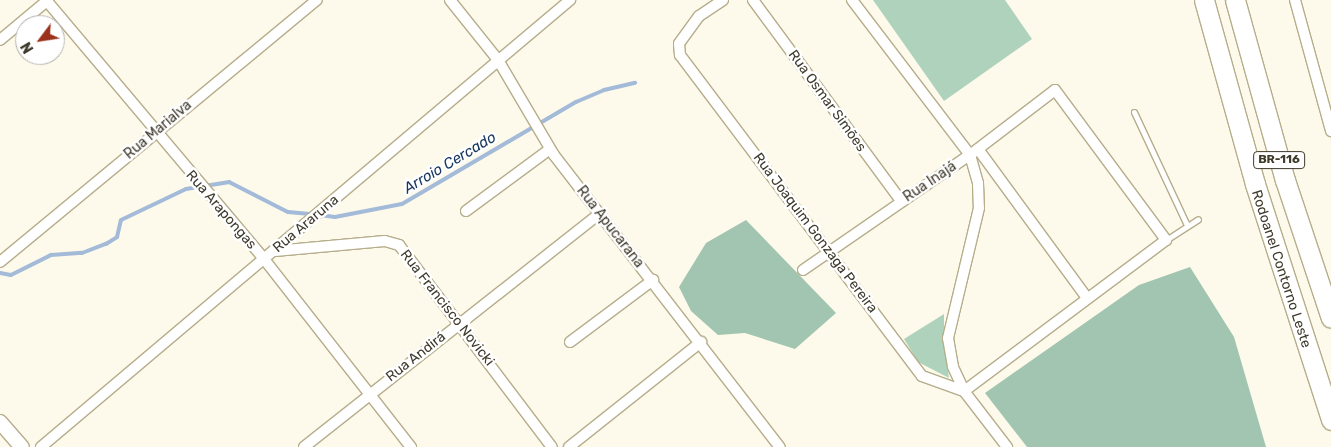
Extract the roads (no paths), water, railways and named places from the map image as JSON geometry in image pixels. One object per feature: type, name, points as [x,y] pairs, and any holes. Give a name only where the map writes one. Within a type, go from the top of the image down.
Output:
[{"type":"highway","name":"BR-116","points":[[1235,0],[1285,180],[1331,318]]},
{"type":"highway","name":"Rodoanel Contorno Leste","points":[[1203,4],[1254,184],[1331,420]]},
{"type":"street","name":"Rua Arapongas","points":[[47,0],[196,181],[264,259],[371,392],[411,447]]},
{"type":"street","points":[[0,40],[47,0]]},
{"type":"street","name":"Rua Marialva","points":[[1,261],[317,0]]},
{"type":"street","name":"Rua Apucarana","points":[[450,0],[498,60],[532,115],[550,149],[701,342],[780,447]]},
{"type":"street","name":"Rua Araruna","points":[[41,447],[570,0]]},
{"type":"street","name":"Rua Joaquim Gonzaga Pereira","points":[[723,0],[699,16],[679,44],[680,55],[922,376],[964,391]]},
{"type":"street","name":"Rua Osmar Simões","points":[[754,0],[901,201]]},
{"type":"street","points":[[852,0],[974,152],[1087,298]]},
{"type":"street","points":[[1295,0],[1331,131]]},
{"type":"street","name":"Rua Inajá","points":[[804,270],[974,152],[1055,90],[1166,240]]},
{"type":"street","points":[[466,211],[550,149]]},
{"type":"street","points":[[974,152],[979,208],[948,338],[953,367],[964,391],[1007,447]]},
{"type":"street","name":"Rua Andirá","points":[[304,447],[371,392],[600,213]]},
{"type":"street","points":[[964,391],[1166,240]]},
{"type":"street","name":"Rua Francisco Novicki","points":[[275,251],[385,241],[399,245],[460,323],[552,447]]},
{"type":"street","points":[[570,342],[652,280]]},
{"type":"street","points":[[569,447],[701,342]]},
{"type":"street","points":[[0,422],[22,447]]},
{"type":"lane","points":[[1134,112],[1187,226]]},
{"type":"lane","points":[[1166,240],[1198,218]]},
{"type":"waterway","name":"Arroio Cercado","points":[[320,215],[335,217],[402,204],[576,102],[604,90],[635,83]]},
{"type":"waterway","name":"Arroio Cercado","points":[[0,273],[11,275],[51,255],[82,253],[106,244],[117,237],[121,220],[186,189],[229,182],[288,212],[313,214]]}]
